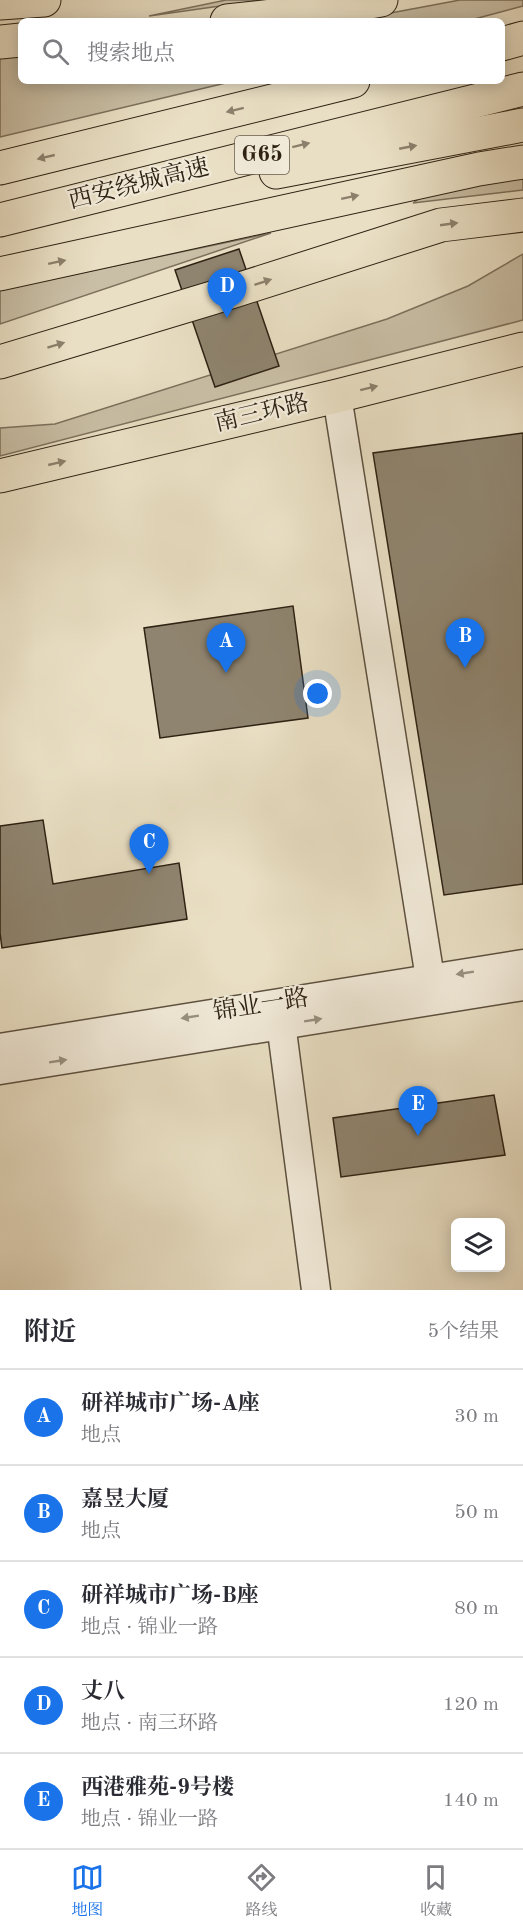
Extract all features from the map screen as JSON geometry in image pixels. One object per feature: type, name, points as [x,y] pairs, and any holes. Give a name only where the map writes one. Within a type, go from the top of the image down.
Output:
[{"type":"highway","points":[[0,3],[44,0]]},
{"type":"highway","points":[[254,18],[318,11],[381,0]]},
{"type":"highway","points":[[505,43],[523,39]]},
{"type":"highway","points":[[0,42],[18,40]]},
{"type":"highway","name":"西安绕城高速","points":[[0,168],[341,84]]},
{"type":"highway","name":"西安绕城高速","points":[[0,220],[523,89]]},
{"type":"highway","points":[[0,225],[523,125]]},
{"type":"highway","points":[[0,274],[479,169],[523,162]]},
{"type":"highway","points":[[0,362],[201,302],[441,225],[523,215]]},
{"type":"highway","name":"南三环路","points":[[0,476],[523,349]]},
{"type":"street","points":[[337,396],[430,978]]},
{"type":"street","name":"锦业一路","points":[[0,1070],[279,1014],[430,978],[523,964]]},
{"type":"street","name":"锦业一路","points":[[0,1048],[523,986]]},
{"type":"street","points":[[279,1014],[316,1290]]},
{"type":"shaded area","points":[[226,0],[263,0],[149,16]]},
{"type":"shaded area","points":[[460,0],[523,0],[523,6],[478,18],[364,18]]},
{"type":"shaded area","points":[[18,56],[18,84],[221,84],[0,137],[0,58]]},
{"type":"shaded area","points":[[523,176],[523,190],[413,203],[426,194]]},
{"type":"shaded area","points":[[271,233],[0,324],[0,290]]},
{"type":"shaded area","points":[[523,254],[523,320],[0,456],[0,428],[55,424],[387,319],[468,286]]},
{"type":"building","points":[[239,249],[279,366],[215,387],[175,270]]},
{"type":"building","points":[[523,433],[523,884],[444,895],[373,453]]},
{"type":"building","points":[[293,606],[308,718],[160,738],[144,628]]},
{"type":"building","points":[[43,820],[53,884],[179,863],[187,919],[2,948],[0,826]]},
{"type":"building","points":[[494,1095],[505,1155],[341,1177],[333,1118]]},
{"type":"place","name":"丈八","points":[[227,318]]},
{"type":"place","name":"嘉昱大厦","points":[[465,668]]},
{"type":"place","name":"研祥城市广场-A座","points":[[226,673]]},
{"type":"place","name":"研祥城市广场-B座","points":[[149,874]]},
{"type":"place","name":"西港雅苑-9号楼","points":[[418,1136]]}]
